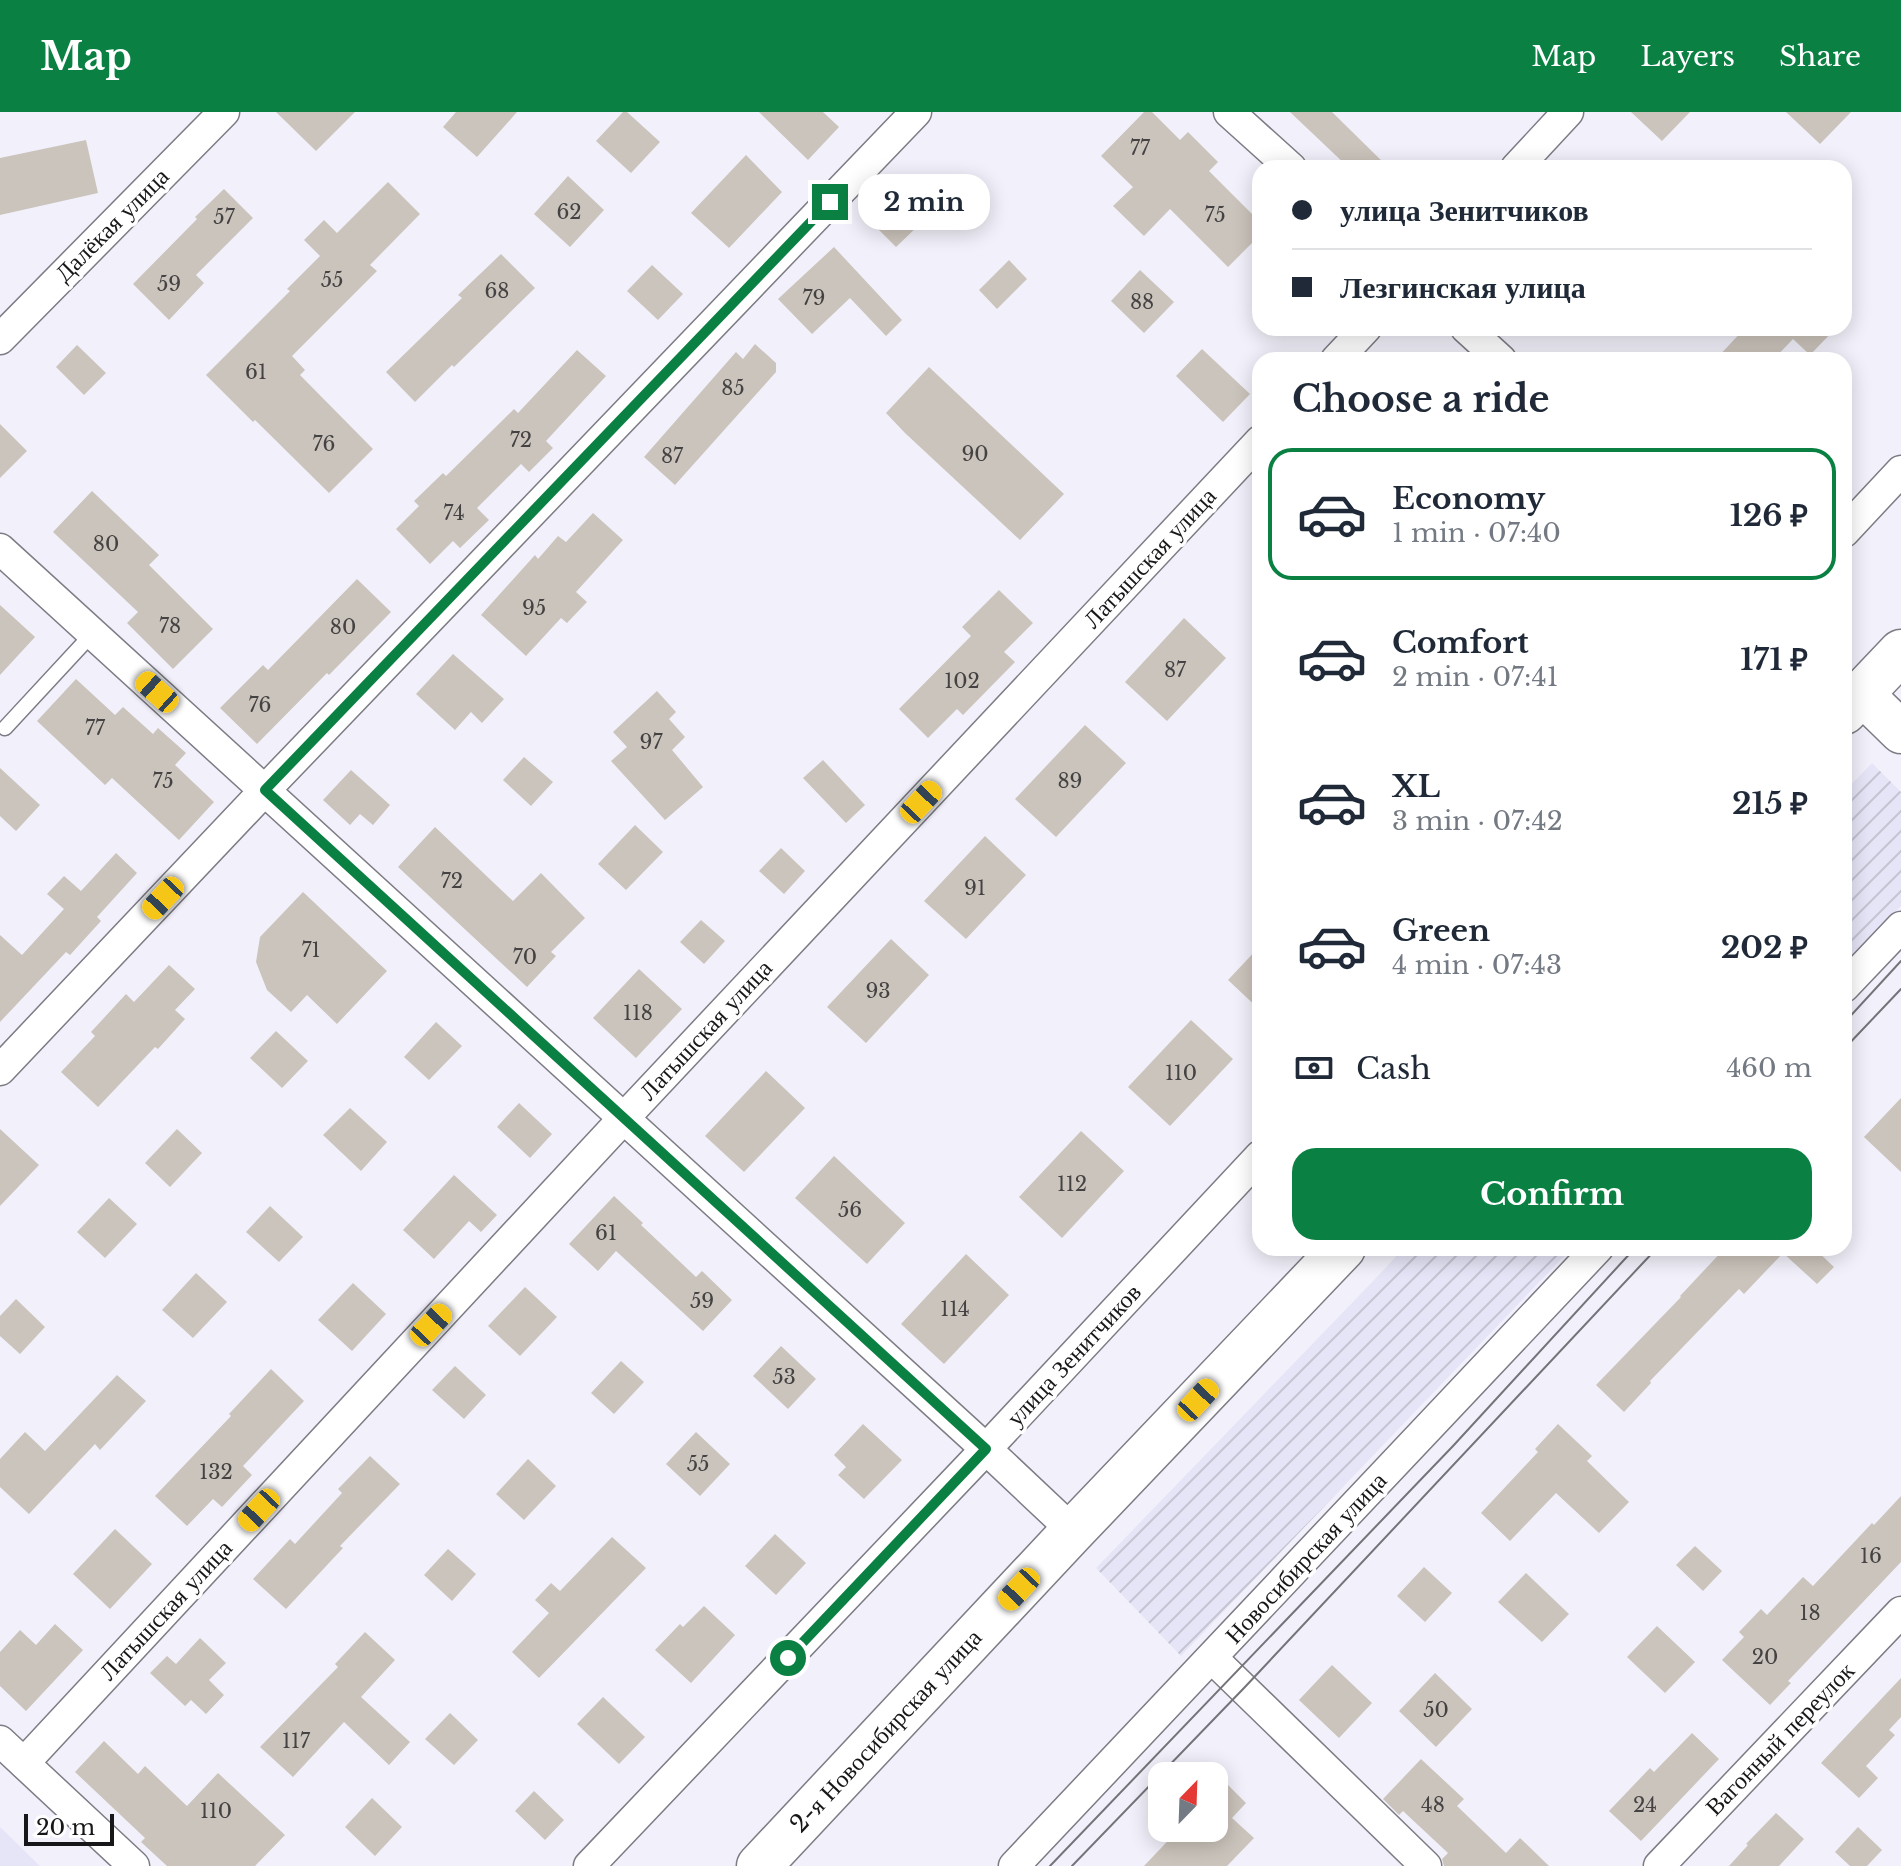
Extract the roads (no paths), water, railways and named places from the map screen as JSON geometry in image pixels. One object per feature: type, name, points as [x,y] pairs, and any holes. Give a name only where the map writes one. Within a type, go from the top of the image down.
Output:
[{"type":"main road","points":[[1852,692],[1901,652]]},
{"type":"main road","name":"2-я Новосибирская улица","points":[[759,1866],[1335,1256]]},
{"type":"street","name":"Далёкая улица","points":[[0,339],[224,112]]},
{"type":"street","points":[[0,1070],[916,112]]},
{"type":"street","points":[[1229,112],[1282,160]]},
{"type":"street","points":[[1523,160],[1568,112]]},
{"type":"street","points":[[1344,352],[1358,336]]},
{"type":"street","points":[[1475,336],[1492,352]]},
{"type":"street","name":"Латышская улица","points":[[24,1763],[1252,450]]},
{"type":"street","points":[[1852,523],[1901,471]]},
{"type":"street","points":[[0,549],[1073,1531]]},
{"type":"street","points":[[1852,695],[1901,732]]},
{"type":"street","points":[[1852,979],[1901,927]]},
{"type":"street","name":"улица Зенитчиков","points":[[589,1866],[1252,1165]]},
{"type":"street","name":"Новосибирская улица","points":[[1014,1866],[1590,1256]]},
{"type":"street","name":"Вагонный переулок","points":[[1659,1866],[1901,1612]]},
{"type":"street","points":[[1212,1658],[1426,1866]]},
{"type":"street","points":[[0,1741],[134,1866]]},
{"type":"lane","points":[[5,728],[93,633]]},
{"type":"tram line","points":[[1852,1014],[1901,961]]},
{"type":"tram line","points":[[1852,1041],[1901,989]]},
{"type":"tram line","points":[[1050,1866],[1453,1446],[1628,1256]]},
{"type":"tram line","points":[[1072,1866],[1244,1688],[1649,1256]]}]
